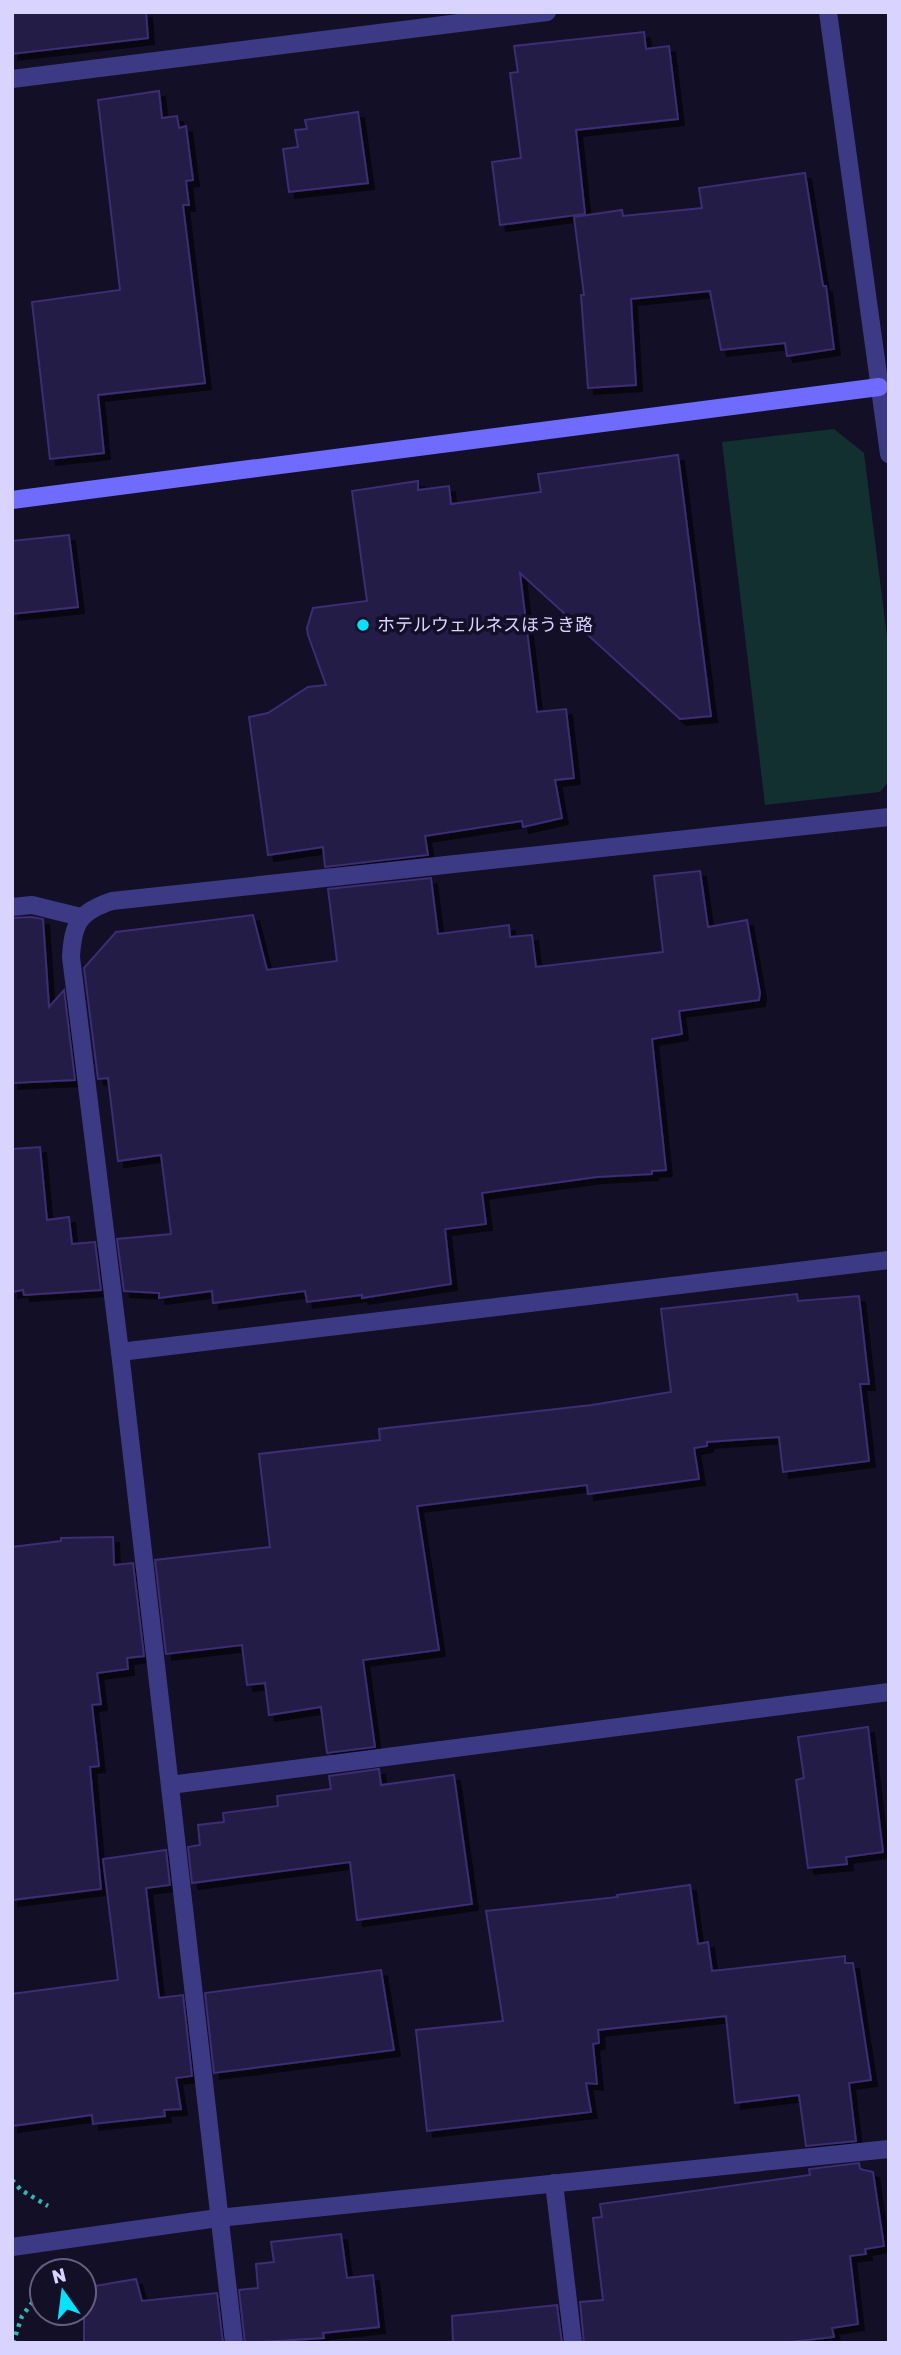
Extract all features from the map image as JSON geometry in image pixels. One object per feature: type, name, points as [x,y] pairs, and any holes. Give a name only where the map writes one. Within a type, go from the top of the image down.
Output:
[{"type":"street","points":[[12,79],[547,12]]},
{"type":"street","points":[[828,12],[889,454]]},
{"type":"street","points":[[12,500],[879,387]]},
{"type":"street","points":[[234,2343],[120,1352],[71,957],[73,932],[81,917],[93,908],[112,901],[889,817]]},
{"type":"street","points":[[12,907],[32,905],[81,917]]},
{"type":"street","points":[[120,1352],[889,1260]]},
{"type":"street","points":[[170,1784],[889,1692]]},
{"type":"street","points":[[12,2247],[218,2218],[889,2149]]},
{"type":"street","points":[[554,2183],[573,2343]]},
{"type":"path","points":[[13,2343],[22,2316],[28,2308]]},
{"type":"green space","points":[[834,429],[864,453],[889,653],[889,781],[880,792],[765,805],[722,442]]},
{"type":"building","points":[[12,12],[146,12],[148,38],[12,54]]},
{"type":"building","points":[[644,32],[646,49],[669,46],[678,119],[576,130],[585,214],[500,225],[492,162],[521,158],[510,73],[518,72],[514,46]]},
{"type":"building","points":[[159,91],[162,118],[177,116],[179,128],[186,126],[193,180],[186,181],[189,205],[183,205],[205,383],[98,395],[104,453],[50,459],[32,302],[120,290],[98,100]]},
{"type":"building","points":[[358,112],[368,183],[289,192],[283,149],[298,147],[295,130],[307,129],[305,120]]},
{"type":"building","points":[[805,173],[823,286],[826,286],[834,349],[787,356],[785,343],[721,350],[710,291],[631,299],[636,385],[588,388],[581,295],[584,295],[574,217],[622,210],[623,216],[702,208],[699,188]]},
{"type":"building","points":[[678,455],[711,716],[680,719],[520,573],[537,712],[566,709],[574,778],[555,780],[562,818],[523,827],[522,821],[425,836],[428,855],[325,867],[323,847],[268,855],[249,717],[268,713],[308,687],[326,685],[308,635],[307,628],[313,608],[367,601],[352,491],[418,481],[418,490],[449,486],[451,504],[541,492],[538,474]]},
{"type":"building","points":[[69,535],[78,607],[12,614],[12,541]]},
{"type":"building","points":[[700,871],[708,927],[747,920],[760,993],[759,1000],[679,1011],[682,1034],[652,1039],[666,1170],[652,1171],[652,1174],[597,1177],[482,1193],[486,1224],[445,1229],[451,1284],[362,1298],[362,1295],[307,1302],[305,1291],[213,1303],[212,1291],[159,1298],[159,1293],[124,1291],[117,1239],[171,1234],[161,1155],[118,1161],[108,1078],[98,1079],[84,968],[116,932],[253,915],[267,970],[337,961],[328,889],[431,878],[438,934],[509,925],[510,937],[532,935],[536,967],[663,952],[654,876]]},
{"type":"building","points":[[12,918],[43,919],[49,1007],[64,990],[75,1080],[12,1083]]},
{"type":"building","points":[[40,1147],[47,1220],[69,1217],[72,1244],[95,1242],[101,1290],[24,1295],[23,1290],[12,1292],[12,1149]]},
{"type":"building","points":[[797,1294],[798,1301],[859,1296],[869,1384],[860,1384],[869,1461],[783,1472],[779,1437],[707,1442],[707,1446],[694,1448],[699,1479],[588,1494],[587,1485],[417,1506],[439,1650],[363,1660],[375,1747],[327,1753],[321,1707],[269,1715],[265,1683],[247,1685],[242,1645],[166,1654],[155,1560],[270,1547],[259,1454],[380,1440],[379,1429],[592,1405],[671,1392],[661,1309]]},
{"type":"building","points":[[113,1537],[114,1565],[133,1563],[144,1656],[127,1658],[128,1669],[97,1673],[101,1704],[92,1705],[99,1766],[90,1767],[101,1889],[12,1900],[12,1547],[61,1541],[61,1538]]},
{"type":"building","points":[[868,1727],[883,1852],[846,1857],[847,1864],[808,1868],[796,1780],[804,1778],[798,1737]]},
{"type":"building","points":[[379,1769],[381,1785],[454,1775],[472,1904],[357,1920],[350,1862],[192,1883],[188,1847],[200,1845],[198,1825],[224,1822],[223,1813],[278,1806],[277,1796],[331,1789],[329,1776]]},
{"type":"building","points":[[166,1850],[170,1885],[146,1888],[159,1998],[183,1995],[192,2076],[176,2078],[181,2109],[164,2110],[165,2116],[93,2124],[92,2115],[12,2126],[12,1994],[118,1980],[103,1859]]},
{"type":"building","points":[[690,1885],[698,1944],[708,1942],[712,1971],[845,1956],[845,1963],[853,1963],[871,2080],[849,2083],[856,2141],[806,2146],[799,2095],[735,2103],[726,2016],[598,2030],[599,2043],[593,2044],[597,2084],[586,2083],[591,2112],[427,2131],[416,2030],[503,2021],[486,1911],[618,1897],[617,1895]]},
{"type":"building","points":[[381,1970],[394,2050],[214,2073],[205,1993]]},
{"type":"building","points":[[859,2163],[860,2169],[873,2172],[884,2246],[865,2249],[866,2254],[850,2256],[858,2324],[832,2328],[834,2337],[782,2343],[584,2343],[580,2302],[603,2300],[593,2218],[602,2217],[600,2204],[810,2175],[809,2169]]},
{"type":"building","points":[[341,2234],[347,2278],[373,2275],[379,2327],[323,2333],[324,2338],[245,2343],[239,2290],[258,2288],[256,2264],[274,2262],[271,2242]]},
{"type":"building","points":[[136,2279],[142,2301],[217,2293],[223,2343],[84,2343],[84,2327],[98,2327],[98,2285]]},
{"type":"building","points":[[557,2305],[562,2343],[453,2343],[452,2316]]},
{"type":"place","name":"ホテルウェルネスほうき路","points":[[363,625]]}]
